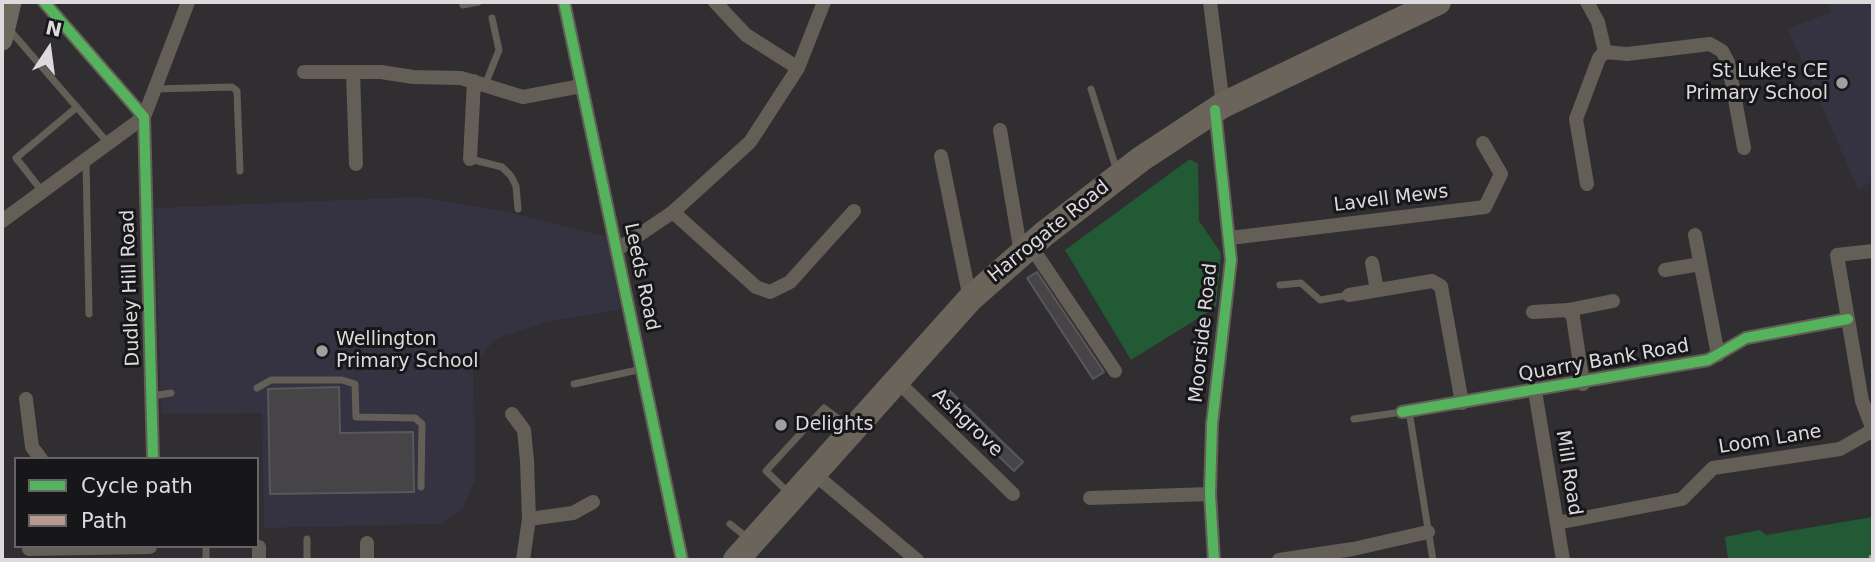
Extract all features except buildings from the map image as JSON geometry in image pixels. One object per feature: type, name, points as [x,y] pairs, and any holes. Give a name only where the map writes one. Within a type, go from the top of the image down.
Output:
[{"type":"highway","name":"Harrogate Road","points":[[744,551],[895,379],[970,299],[1026,249],[1119,176],[1219,107],[1438,2]]},
{"type":"street","points":[[4,32],[11,2]]},
{"type":"street","points":[[44,2],[144,117]]},
{"type":"street","points":[[2,221],[144,117],[188,2]]},
{"type":"street","name":"Leeds Road","points":[[564,2],[682,560]]},
{"type":"street","points":[[715,2],[746,35],[797,68]]},
{"type":"street","points":[[618,249],[673,212],[750,142],[797,68],[824,2]]},
{"type":"street","name":"Moorside Road","points":[[1210,2],[1219,107],[1222,199],[1230,238],[1231,260],[1212,424],[1210,494],[1214,560]]},
{"type":"street","points":[[1587,2],[1598,22],[1605,52]]},
{"type":"street","points":[[1605,52],[1627,54],[1710,44],[1722,51],[1728,62],[1744,148]]},
{"type":"street","points":[[1587,184],[1576,119],[1599,58],[1605,52]]},
{"type":"street","points":[[304,72],[461,78],[523,97],[581,86]]},
{"type":"street","points":[[353,72],[356,164]]},
{"type":"street","points":[[470,159],[480,83]]},
{"type":"street","name":"Dudley Hill Road","points":[[144,117],[153,457]]},
{"type":"street","points":[[1000,130],[1026,249],[1115,371]]},
{"type":"street","name":"Lavell Mews","points":[[1230,238],[1485,207],[1501,174],[1483,143]]},
{"type":"street","points":[[941,156],[970,299]]},
{"type":"street","points":[[673,212],[756,287],[770,292],[790,282],[854,211]]},
{"type":"street","points":[[1695,235],[1718,355]]},
{"type":"street","points":[[1873,251],[1837,256],[1862,401],[1873,430]]},
{"type":"street","points":[[1372,263],[1377,290]]},
{"type":"street","points":[[1665,270],[1700,264]]},
{"type":"street","points":[[1349,295],[1432,281],[1441,286],[1462,403]]},
{"type":"street","points":[[1533,312],[1568,310],[1613,301]]},
{"type":"street","points":[[1568,310],[1573,317],[1583,384]]},
{"type":"street","name":"Quarry Bank Road","points":[[1406,411],[1583,384],[1708,360],[1746,338],[1847,319]]},
{"type":"street","name":"Ashgrove","points":[[895,379],[1013,494]]},
{"type":"street","name":"Mill Road","points":[[1535,391],[1563,560]]},
{"type":"street","points":[[26,400],[32,447],[40,457]]},
{"type":"street","points":[[512,414],[524,430],[529,519],[523,560]]},
{"type":"street","name":"Loom Lane","points":[[1557,523],[1682,499],[1713,468],[1840,449],[1873,430]]},
{"type":"street","points":[[811,472],[917,560]]},
{"type":"street","points":[[1090,498],[1210,494]]},
{"type":"street","points":[[529,519],[573,513],[593,502]]},
{"type":"street","points":[[1279,560],[1354,554],[1428,532]]},
{"type":"street","points":[[367,543],[367,560]]},
{"type":"street","points":[[29,549],[90,548]]},
{"type":"lane","points":[[463,2],[463,5],[478,2]]},
{"type":"lane","points":[[480,83],[499,50],[492,18]]},
{"type":"lane","points":[[4,32],[77,107],[108,144]]},
{"type":"lane","points":[[155,89],[232,87],[237,91],[240,171]]},
{"type":"lane","points":[[1091,89],[1119,176]]},
{"type":"lane","points":[[43,191],[16,158],[77,107]]},
{"type":"lane","points":[[86,159],[89,314]]},
{"type":"lane","points":[[470,159],[502,167],[516,186],[518,209]]},
{"type":"lane","points":[[1280,285],[1301,283],[1320,299],[1349,295]]},
{"type":"lane","points":[[574,384],[642,369]]},
{"type":"lane","points":[[257,388],[271,380],[342,380],[355,384],[356,417],[415,418],[422,424],[421,487]]},
{"type":"lane","points":[[152,397],[171,393]]},
{"type":"lane","points":[[792,495],[766,471],[824,408],[851,428]]},
{"type":"lane","points":[[1354,419],[1406,411],[1433,560]]},
{"type":"lane","points":[[730,524],[744,551]]},
{"type":"lane","points":[[306,539],[307,560]]},
{"type":"shaded area","name":"St Luke's CE Primary School","points":[[1827,2],[1873,2],[1873,182],[1858,189],[1788,29],[1831,12]]},
{"type":"shaded area","name":"Wellington Primary School","points":[[417,197],[504,211],[607,237],[620,310],[552,321],[497,338],[473,364],[475,480],[463,508],[440,524],[264,528],[262,413],[161,414],[155,208]]},
{"type":"green space","points":[[1190,159],[1198,164],[1199,221],[1221,253],[1216,307],[1131,360],[1065,250]]},
{"type":"green space","points":[[1873,517],[1873,560],[1722,560],[1728,559],[1725,537],[1760,530],[1766,535]]},
{"type":"cycle path","points":[[44,2],[144,117],[153,457]]},
{"type":"cycle path","points":[[564,2],[682,560]]},
{"type":"cycle path","points":[[1214,560],[1210,494],[1212,424],[1231,260],[1215,110]]},
{"type":"cycle path","points":[[1402,412],[1708,360],[1746,338],[1848,319]]},
{"type":"place","name":"St Luke's CE Primary School","points":[[1842,83]]},
{"type":"place","name":"Wellington Primary School","points":[[322,351]]},
{"type":"place","name":"Delights","points":[[781,425]]}]
